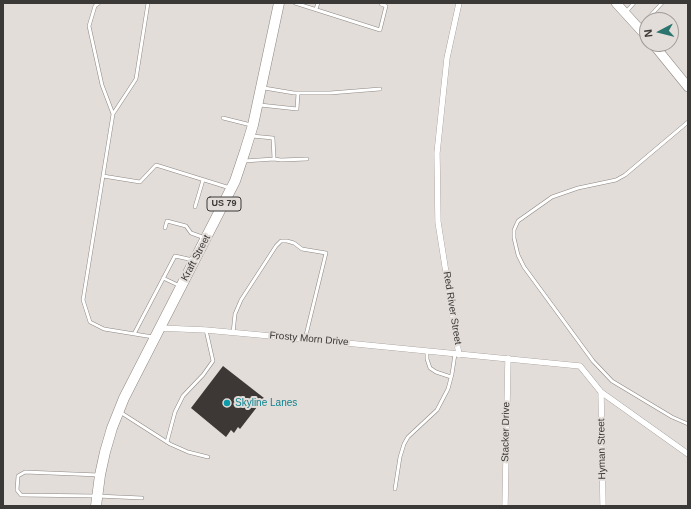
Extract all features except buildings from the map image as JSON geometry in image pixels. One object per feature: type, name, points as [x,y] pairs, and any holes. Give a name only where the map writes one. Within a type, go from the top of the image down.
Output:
[{"type":"highway","name":"Kraft Street","points":[[96,501],[100,475],[112,428],[118,412],[154,337],[231,188],[242,161],[262,88],[279,3]]},
{"type":"main road","points":[[616,3],[639,28]]},
{"type":"main road","points":[[660,52],[686,81]]},
{"type":"street","name":"Red River Street","points":[[459,3],[447,58],[438,161],[438,222],[457,354],[580,366],[601,392],[688,454]]},
{"type":"street","name":"Frosty Morn Drive","points":[[159,328],[233,332],[457,354]]},
{"type":"street","name":"Stacker Drive","points":[[505,506],[508,358]]},
{"type":"street","name":"Hyman Street","points":[[601,392],[603,506]]},
{"type":"lane","points":[[99,3],[95,6],[88,26],[102,85],[113,114]]},
{"type":"lane","points":[[148,3],[136,79],[113,114],[83,300],[90,322],[104,329],[154,337]]},
{"type":"lane","points":[[295,3],[380,30],[386,6],[381,4],[382,3]]},
{"type":"lane","points":[[316,9],[318,3]]},
{"type":"lane","points":[[625,13],[634,3]]},
{"type":"lane","points":[[654,12],[662,3]]},
{"type":"lane","points":[[262,88],[298,93],[330,93],[380,89]]},
{"type":"lane","points":[[258,104],[297,109],[298,93]]},
{"type":"lane","points":[[224,118],[253,125]]},
{"type":"lane","points":[[688,122],[625,175],[616,180],[578,188],[552,197],[518,221],[514,230],[514,238],[518,255],[524,267],[593,361],[612,381],[672,417],[688,424]]},
{"type":"lane","points":[[250,136],[273,138],[274,159]]},
{"type":"lane","points":[[242,161],[307,159]]},
{"type":"lane","points":[[103,176],[140,182],[156,165],[231,188]]},
{"type":"lane","points":[[195,207],[203,180]]},
{"type":"lane","points":[[165,228],[167,221],[186,226],[191,233],[206,238]]},
{"type":"lane","points":[[233,332],[235,314],[241,300],[276,246],[287,241],[294,243],[302,249],[326,253],[305,339]]},
{"type":"lane","points":[[134,334],[175,256],[195,260]]},
{"type":"lane","points":[[163,278],[181,286]]},
{"type":"lane","points":[[167,442],[175,412],[183,396],[203,375],[212,361],[206,330]]},
{"type":"lane","points":[[427,351],[427,359],[430,368],[436,372],[451,377]]},
{"type":"lane","points":[[395,489],[400,457],[404,444],[408,437],[436,410],[448,389],[457,354]]},
{"type":"lane","points":[[118,412],[167,442],[188,452],[208,457]]},
{"type":"lane","points":[[100,475],[25,472],[18,476],[17,490],[22,496],[96,501],[142,498]]},
{"type":"place","name":"Skyline Lanes","points":[[227,403]]}]
